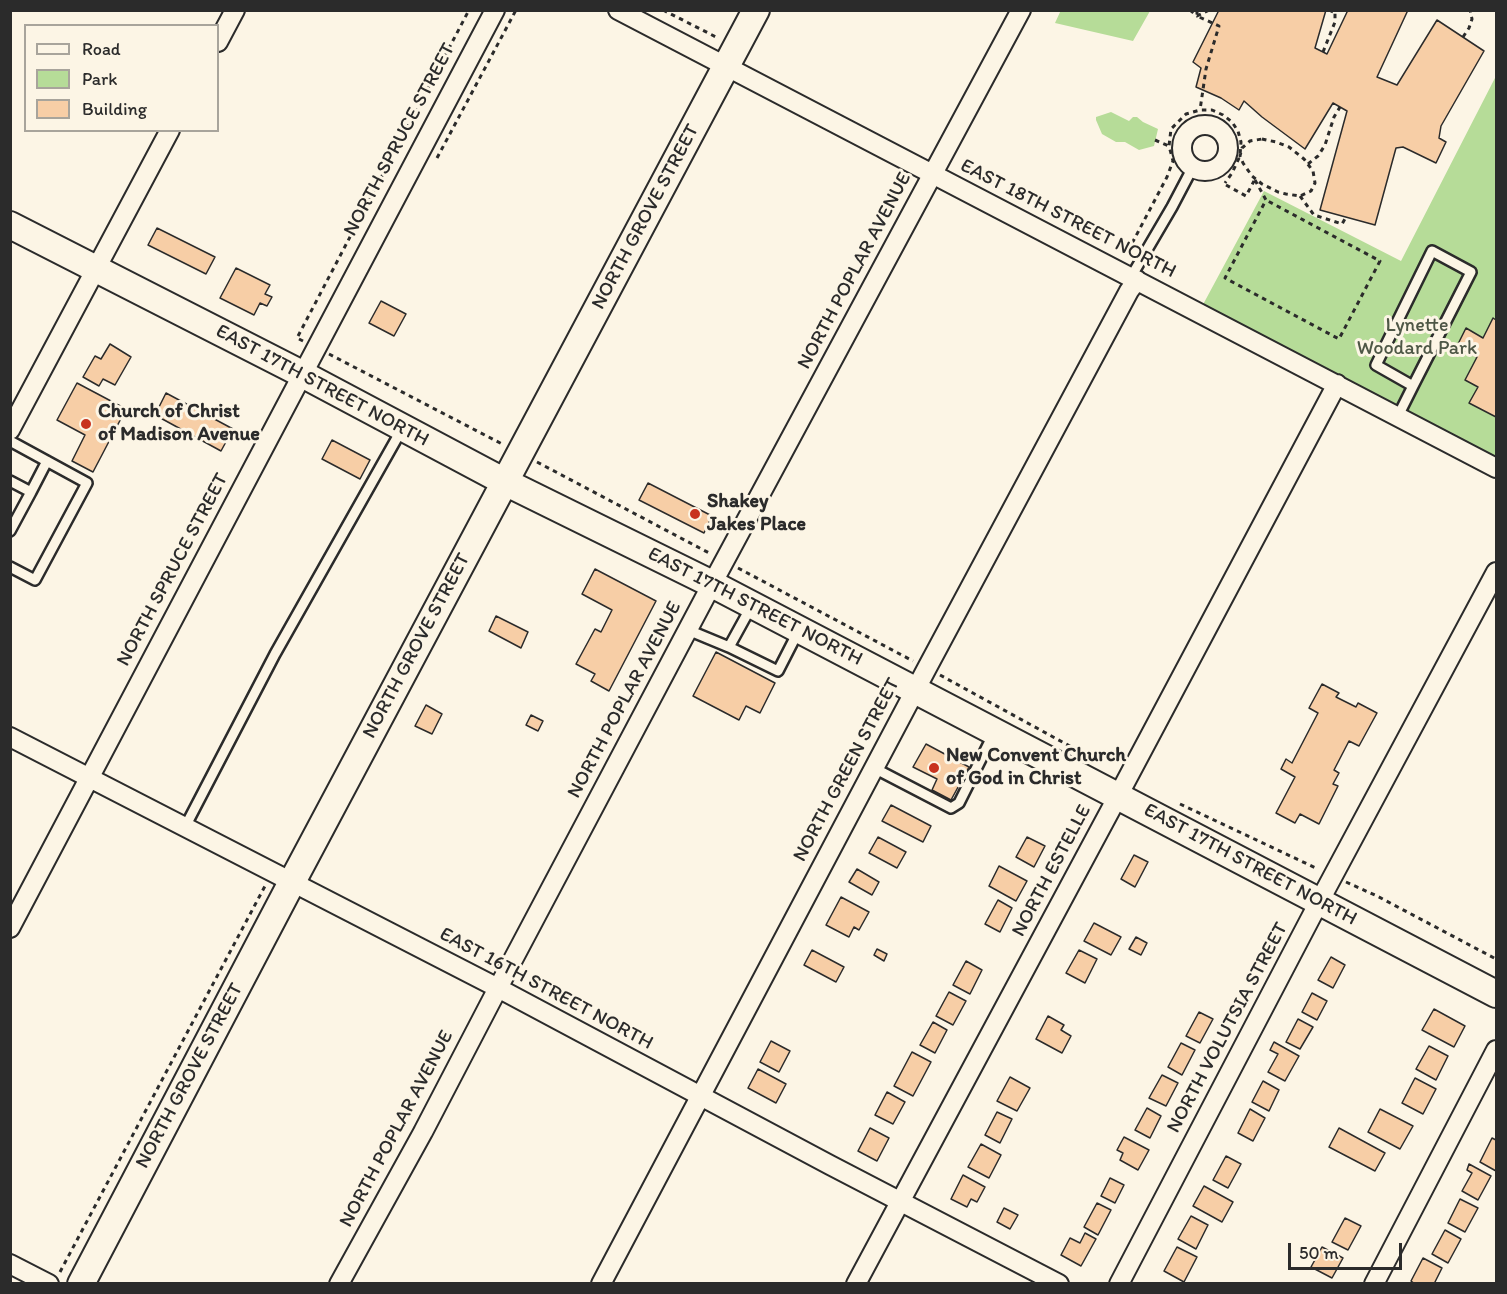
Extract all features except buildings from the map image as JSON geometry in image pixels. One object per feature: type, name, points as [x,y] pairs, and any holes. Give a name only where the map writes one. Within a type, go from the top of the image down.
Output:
[{"type":"street","points":[[219,40],[235,10]]},
{"type":"street","name":"NORTH SPRUCE STREET","points":[[10,928],[302,375],[324,352],[495,10]]},
{"type":"street","name":"EAST 18TH STREET NORTH","points":[[618,10],[731,57],[933,175],[1497,468]]},
{"type":"street","name":"NORTH GROVE STREET","points":[[81,1284],[756,10]]},
{"type":"street","name":"NORTH POPLAR AVENUE","points":[[339,1284],[423,1132],[712,584],[1021,10]]},
{"type":"street","points":[[10,430],[169,132]]},
{"type":"street","name":"EAST 17TH STREET NORTH","points":[[10,225],[505,482],[712,584],[1497,994]]},
{"type":"street","name":"NORTH GREEN STREET","points":[[602,1284],[915,690],[1124,301],[1134,278]]},
{"type":"street","name":"NORTH ESTELLE","points":[[856,1284],[1337,384]]},
{"type":"street","name":"NORTH VOLUTSIA STREET","points":[[1119,1284],[1319,902],[1497,572]]},
{"type":"street","name":"EAST 16TH STREET NORTH","points":[[10,737],[498,988],[1059,1284]]},
{"type":"street","points":[[1374,1284],[1497,1050]]},
{"type":"street","points":[[10,1264],[48,1284]]},
{"type":"lane","points":[[1134,278],[1193,167]]},
{"type":"lane","points":[[1398,416],[1471,272],[1432,251],[1376,365],[1413,386]]},
{"type":"lane","points":[[185,827],[275,654],[403,428]]},
{"type":"lane","points":[[10,441],[87,483],[35,580],[10,567]]},
{"type":"lane","points":[[10,531],[47,461]]},
{"type":"lane","points":[[10,481],[31,492]]},
{"type":"lane","points":[[729,647],[752,605]]},
{"type":"lane","points":[[688,630],[778,671],[799,630]]},
{"type":"lane","points":[[874,768],[951,808],[959,803],[994,732]]},
{"type":"path","points":[[469,10],[297,338],[725,561],[1098,761]]},
{"type":"path","points":[[663,10],[731,57]]},
{"type":"path","points":[[1190,10],[1197,16],[1219,26],[1206,69],[1200,110]]},
{"type":"path","points":[[1197,10],[1197,16]]},
{"type":"path","points":[[1197,16],[1209,10]]},
{"type":"path","points":[[1323,52],[1335,22],[1336,12],[1329,10]]},
{"type":"path","points":[[1463,37],[1472,19],[1470,10]]},
{"type":"path","points":[[1308,165],[1325,146],[1334,117],[1340,107]]},
{"type":"path","points":[[1155,140],[1169,146]]},
{"type":"path","points":[[1255,180],[1278,192],[1300,196],[1311,190],[1315,183],[1313,171],[1304,159],[1289,147],[1276,141],[1262,140],[1250,141],[1242,148],[1240,156],[1245,167],[1266,200],[1380,261],[1339,339],[1225,278],[1266,200]]},
{"type":"path","points":[[1226,185],[1246,196],[1255,180]]},
{"type":"path","points":[[1300,196],[1314,215],[1342,224],[1346,217]]},
{"type":"path","points":[[1170,800],[1377,896],[1497,959]]},
{"type":"green space","points":[[1061,10],[1150,11],[1133,41],[1055,23]]},
{"type":"green space","name":"Lynette Woodard Park","points":[[1496,76],[1496,468],[1199,312],[1264,191],[1401,261]]},
{"type":"green space","points":[[1111,112],[1129,121],[1137,117],[1158,129],[1154,146],[1139,150],[1102,134],[1096,117]]},
{"type":"place","name":"Church of Christ of Madison Avenue","points":[[86,424]]},
{"type":"place","name":"Shakey Jakes Place","points":[[695,514]]},
{"type":"place","name":"New Convent Church of God in Christ","points":[[934,768]]}]
